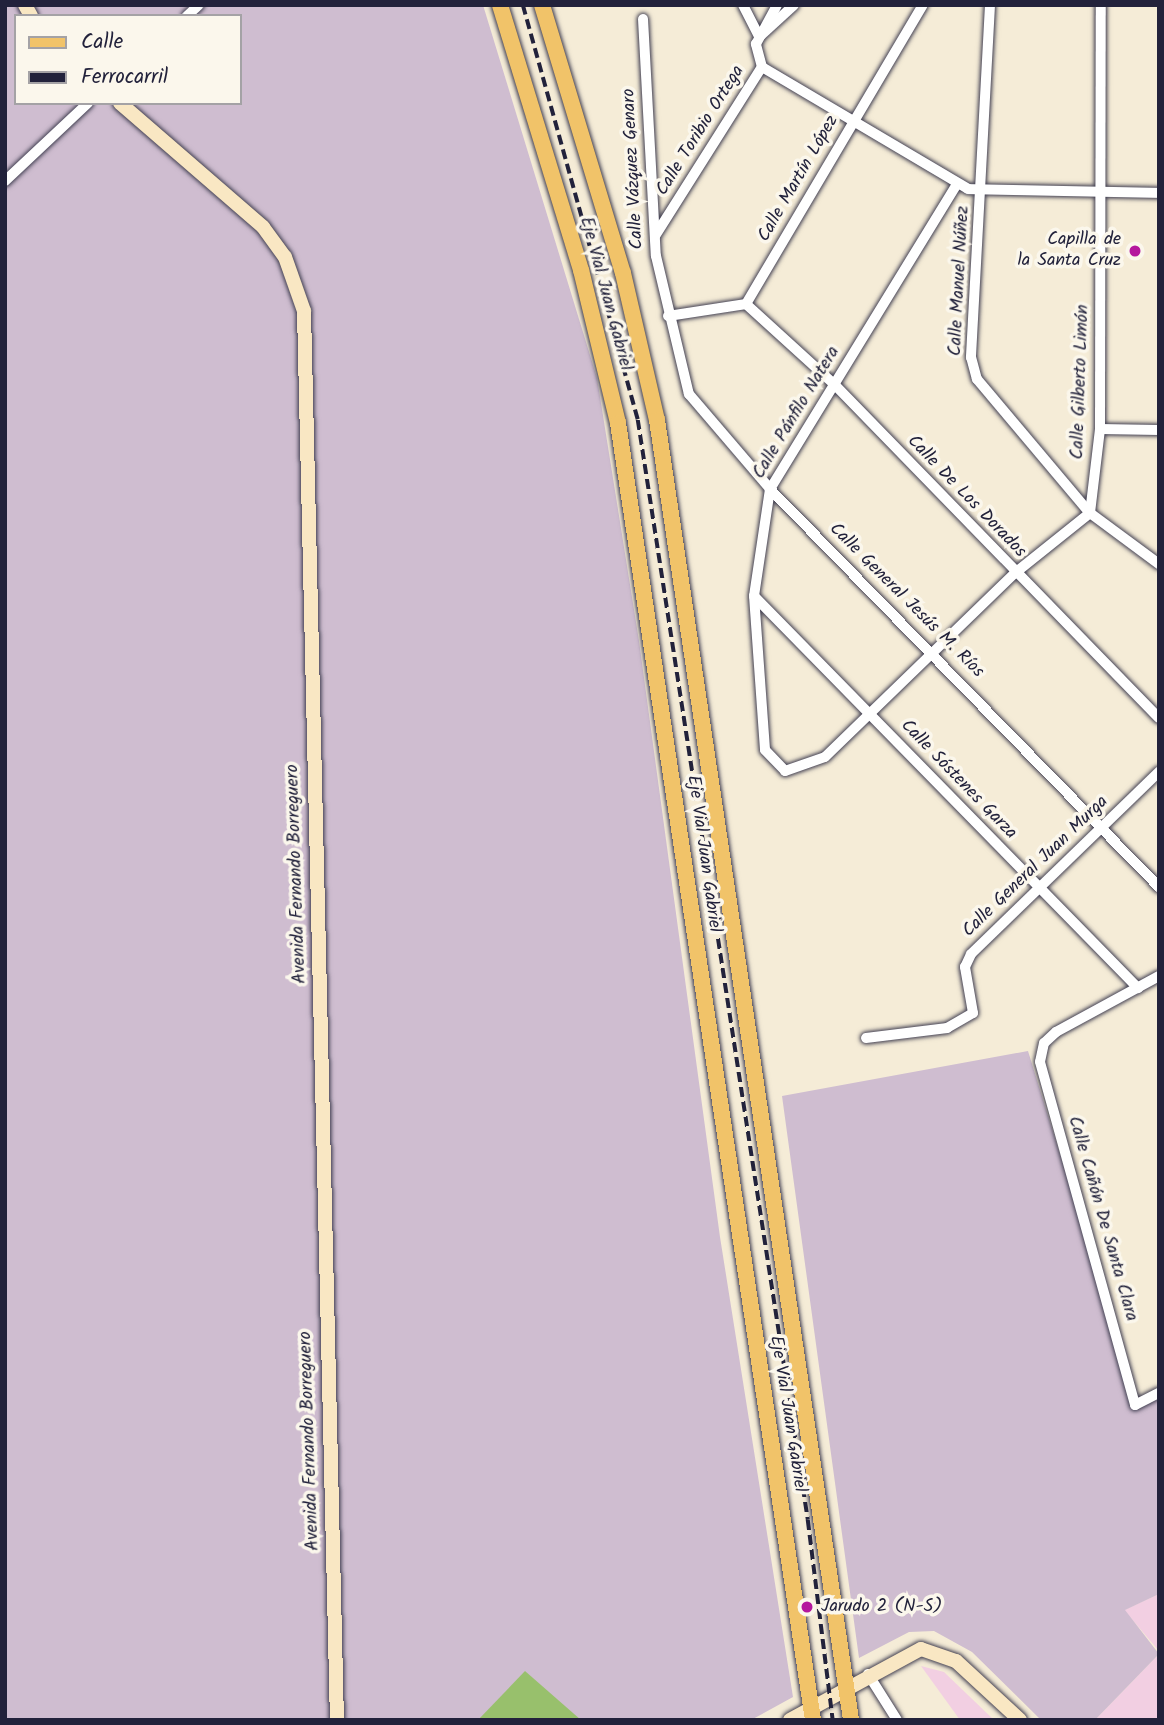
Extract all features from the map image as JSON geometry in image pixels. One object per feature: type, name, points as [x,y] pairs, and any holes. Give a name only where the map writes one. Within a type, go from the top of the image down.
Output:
[{"type":"main road","name":"Eje Vial Juan Gabriel","points":[[500,5],[581,270],[618,423],[812,1713]]},
{"type":"main road","name":"Eje Vial Juan Gabriel","points":[[542,5],[623,273],[657,420],[848,1684],[851,1720]]},
{"type":"main road","name":"Avenida Fernando Borreguero","points":[[122,105],[263,227],[285,257],[304,312],[337,1720]]},
{"type":"main road","points":[[790,1720],[812,1713],[848,1684],[907,1652],[939,1651],[1020,1720]]},
{"type":"street","points":[[743,5],[759,37]]},
{"type":"street","points":[[759,37],[777,5]]},
{"type":"street","points":[[759,37],[794,5]]},
{"type":"street","name":"Calle Martín López","points":[[746,304],[923,5]]},
{"type":"street","name":"Calle Manuel Núñez","points":[[990,5],[982,193],[971,357],[977,379],[1090,513],[1159,564]]},
{"type":"street","name":"Calle Gilberto Limón","points":[[1090,513],[1100,429],[1101,5]]},
{"type":"street","name":"Calle Vázquez Genaro","points":[[643,19],[655,236],[668,316]]},
{"type":"street","name":"Calle Toribio Ortega","points":[[655,236],[762,67],[755,51],[759,37]]},
{"type":"street","points":[[762,67],[957,184],[982,193],[1159,193]]},
{"type":"street","points":[[5,181],[86,105]]},
{"type":"street","name":"Calle Pánfilo Natera","points":[[870,714],[811,765],[775,767],[765,750],[754,596],[770,489],[957,184]]},
{"type":"street","points":[[668,316],[746,304]]},
{"type":"street","name":"Calle De Los Dorados","points":[[746,304],[834,384],[1159,718]]},
{"type":"street","name":"Calle General Jesús M. Ríos","points":[[668,316],[689,394],[770,489],[932,651],[1159,887]]},
{"type":"street","points":[[1100,429],[1159,430]]},
{"type":"street","points":[[870,714],[1015,573],[1090,513]]},
{"type":"street","name":"Calle Sóstenes Garza","points":[[754,596],[1040,891],[1138,988]]},
{"type":"street","name":"Calle General Juan Murga","points":[[866,1038],[947,1028],[973,1013],[965,967],[971,954],[1040,891],[1159,772]]},
{"type":"street","points":[[1138,988],[1159,976]]},
{"type":"street","name":"Calle Cañón De Santa Clara","points":[[1138,988],[1044,1043],[1040,1062],[1135,1405],[1159,1394]]},
{"type":"street","points":[[868,1674],[897,1720]]},
{"type":"shaded area","points":[[5,5],[483,5],[597,378],[639,641],[720,1237],[793,1697],[751,1720],[5,1720]]},
{"type":"shaded area","points":[[1028,1051],[1138,1407],[1159,1398],[1159,1594],[1125,1610],[1159,1654],[1095,1720],[1041,1720],[972,1652],[934,1631],[909,1632],[859,1658],[782,1096]]},
{"type":"shaded area","points":[[1159,1594],[1159,1651],[1124,1610]]},
{"type":"shaded area","points":[[1159,1654],[1159,1720],[1095,1720]]},
{"type":"shaded area","points":[[921,1666],[944,1672],[994,1720],[960,1720]]},
{"type":"green space","points":[[525,1671],[581,1720],[478,1720]]},
{"type":"railway","points":[[523,5],[638,420],[808,1520],[833,1720]]},
{"type":"place","name":"Capilla de la Santa Cruz","points":[[1135,251]]},
{"type":"place","name":"Jarudo 2 (N-S)","points":[[807,1607]]}]
